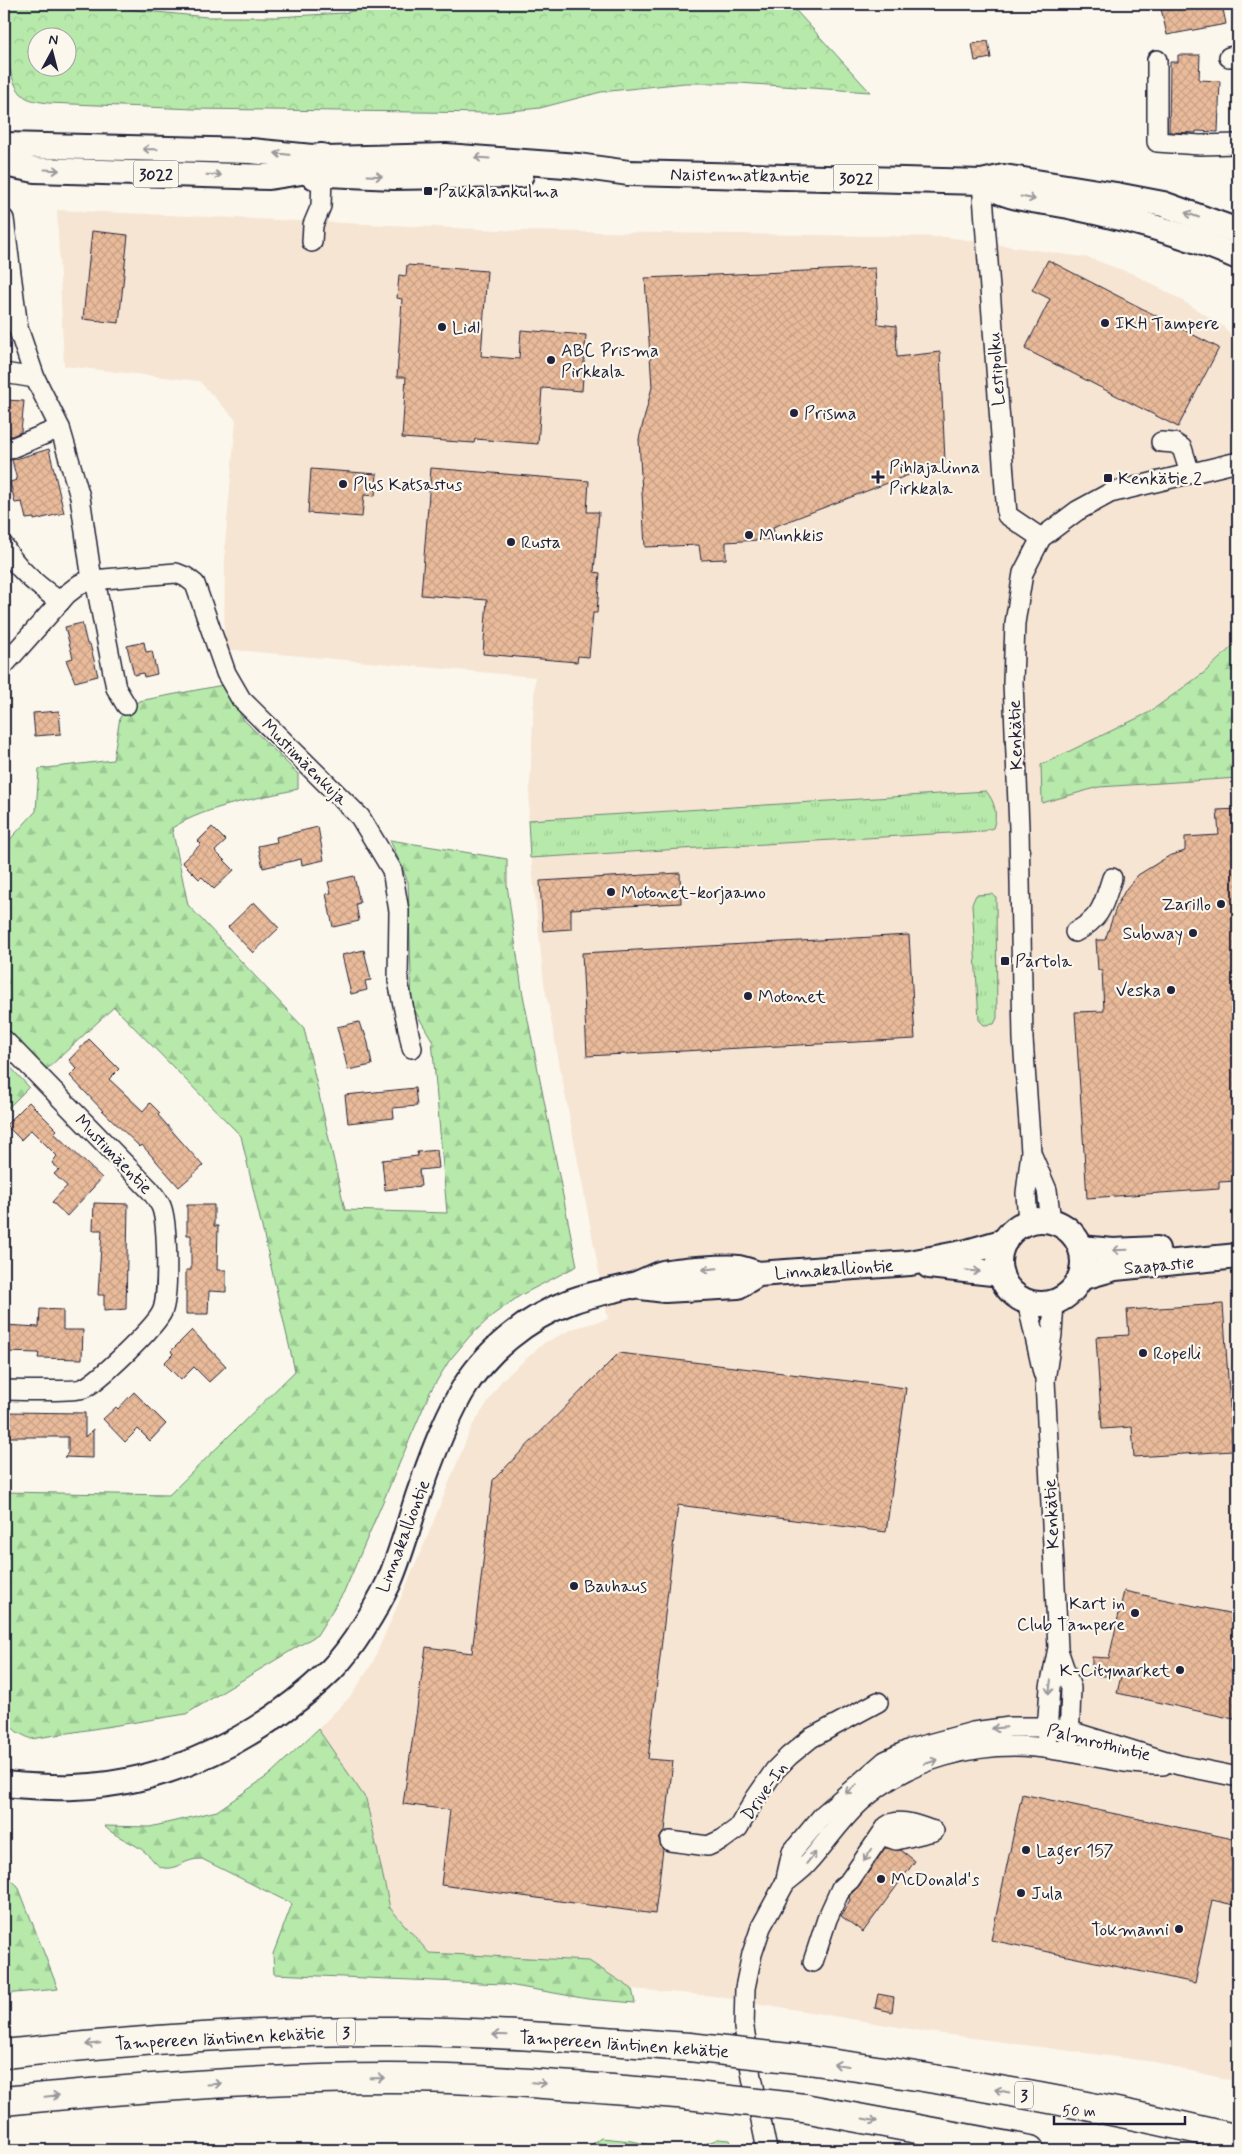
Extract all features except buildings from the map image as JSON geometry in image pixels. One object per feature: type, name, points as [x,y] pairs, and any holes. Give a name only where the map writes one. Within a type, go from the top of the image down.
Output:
[{"type":"highway","name":"Tampereen läntinen kehätie","points":[[4,2054],[122,2041],[251,2033],[399,2031],[531,2036],[689,2047],[808,2060],[983,2088],[1109,2111],[1238,2138]]},
{"type":"highway","points":[[4,2101],[128,2088],[254,2081],[389,2078],[521,2082],[687,2095],[804,2108],[1030,2150]]},
{"type":"main road","name":"Naistenmatkantie","points":[[4,145],[251,151],[318,169]]},
{"type":"main road","points":[[4,149],[4,158]]},
{"type":"main road","name":"Naistenmatkantie","points":[[4,164],[35,170],[269,177],[318,169],[446,156],[578,166],[623,172],[982,182],[1004,177],[1108,193],[1163,204],[1238,231]]},
{"type":"main road","name":"Naistenmatkantie","points":[[982,182],[1005,194],[1071,206],[1146,224],[1238,257]]},
{"type":"main road","points":[[1052,1221],[1066,1228],[1078,1240],[1084,1262],[1080,1278],[1064,1297],[1054,1302],[1042,1304],[1027,1301],[1017,1296],[1006,1285],[1001,1274],[1000,1264],[1005,1241],[1016,1228],[1028,1222],[1052,1221]]},
{"type":"main road","name":"Saapastie","points":[[1081,1248],[1113,1251],[1165,1249],[1216,1245],[1238,1239]]},
{"type":"main road","name":"Linnakalliontie","points":[[4,1784],[76,1788],[140,1778],[203,1757],[245,1735],[285,1710],[332,1668],[366,1623],[389,1580],[424,1478],[462,1391],[503,1343],[542,1315],[598,1292],[632,1286],[666,1290],[738,1286],[758,1274],[910,1263],[967,1252],[1005,1241]]},
{"type":"main road","name":"Saapastie","points":[[1080,1278],[1116,1268],[1238,1256]]},
{"type":"main road","name":"Linnakalliontie","points":[[910,1263],[1001,1274]]},
{"type":"street","points":[[1157,60],[1157,142],[1200,145],[1238,144]]},
{"type":"street","points":[[312,234],[308,206],[318,169]]},
{"type":"street","name":"Lestipolku","points":[[982,182],[1007,515],[1041,538]]},
{"type":"street","points":[[4,220],[18,328],[35,378],[60,428],[80,497],[92,580],[98,590],[116,688],[126,705]]},
{"type":"street","points":[[4,373],[35,378]]},
{"type":"street","points":[[4,451],[60,428]]},
{"type":"street","points":[[1161,442],[1174,443],[1182,448],[1190,473]]},
{"type":"street","name":"Kenkätie","points":[[1028,1222],[1026,1193],[1031,1152],[1023,1039],[1019,828],[1013,682],[1015,623],[1022,573],[1041,538],[1078,510],[1110,493],[1238,462]]},
{"type":"street","points":[[4,546],[10,558],[30,578],[60,602]]},
{"type":"street","name":"Mustimäenkuja","points":[[92,580],[176,574],[186,577],[195,584],[226,673],[241,699],[360,817],[392,870],[396,886],[399,911],[398,981],[412,1048]]},
{"type":"street","points":[[4,666],[60,602],[80,584],[92,580]]},
{"type":"street","points":[[1075,932],[1090,924],[1102,908],[1112,878]]},
{"type":"street","name":"Mustimäentie","points":[[4,1040],[150,1190],[161,1206],[167,1251],[164,1309],[157,1322],[101,1374],[82,1389],[4,1390]]},
{"type":"street","name":"Kenkätie","points":[[1031,1152],[1047,1190],[1052,1221]]},
{"type":"street","name":"Kenkätie","points":[[1027,1301],[1045,1380],[1058,1648],[1050,1687],[1046,1748]]},
{"type":"street","name":"Kenkätie","points":[[1045,1380],[1052,1334],[1054,1302]]},
{"type":"street","name":"Kenkätie","points":[[1058,1648],[1071,1688],[1069,1752]]},
{"type":"street","name":"Drive-In","points":[[670,1841],[708,1846],[723,1839],[738,1828],[754,1799],[775,1770],[789,1756],[811,1738],[878,1702]]},
{"type":"street","name":"Palmrothintie","points":[[767,2150],[744,2028],[745,1988],[752,1954],[761,1927],[785,1883],[792,1852],[816,1822],[885,1761],[910,1749],[973,1732],[1010,1728],[1048,1727],[1070,1731],[1179,1765],[1238,1777]]},
{"type":"street","name":"Palmrothintie","points":[[785,1883],[807,1864],[852,1810],[877,1788],[916,1766],[970,1751],[1005,1746],[1046,1748],[1138,1765],[1179,1765]]},
{"type":"street","points":[[813,1962],[827,1919],[841,1888],[850,1880],[882,1835],[886,1826],[891,1823],[902,1822],[934,1830]]},
{"type":"shaded area","points":[[57,210],[519,231],[947,237],[1089,258],[1133,274],[1180,299],[1224,327],[1238,342],[1238,2082],[1154,2062],[928,2032],[714,1996],[632,1989],[589,1961],[429,1953],[390,1908],[366,1799],[318,1729],[351,1696],[372,1664],[426,1540],[471,1428],[502,1380],[544,1343],[575,1328],[608,1319],[544,983],[528,827],[535,677],[224,649],[225,545],[236,420],[199,381],[64,366]]},
{"type":"green space","points":[[4,4],[107,4],[136,10],[207,17],[277,17],[343,13],[389,4],[790,4],[870,92],[739,83],[685,83],[601,92],[540,108],[491,113],[194,109],[48,103],[25,97],[18,90],[13,80],[5,40]]},
{"type":"green space","points":[[1238,641],[1238,778],[1099,787],[1042,803],[1041,765],[1148,713],[1205,672]]},
{"type":"green space","points":[[223,685],[244,720],[298,774],[298,789],[217,808],[186,820],[172,828],[188,905],[304,1028],[345,1210],[447,1213],[432,1040],[412,1006],[408,882],[390,840],[507,859],[507,885],[522,990],[577,1266],[521,1295],[494,1314],[470,1336],[449,1361],[430,1392],[345,1590],[317,1635],[186,1714],[31,1739],[17,1732],[4,1720],[4,1492],[169,1495],[295,1371],[241,1136],[114,1007],[46,1070],[4,1028],[4,846],[36,811],[39,769],[113,760],[120,717],[139,701]]},
{"type":"green space","points":[[986,791],[992,799],[995,818],[993,828],[984,831],[530,858],[528,820]]},
{"type":"green space","points":[[992,894],[996,897],[997,1018],[994,1024],[984,1025],[979,1020],[972,904],[976,895]]},
{"type":"green space","points":[[4,1060],[29,1087],[4,1112]]},
{"type":"green space","points":[[318,1729],[366,1799],[390,1908],[429,1953],[589,1961],[632,1989],[635,2003],[588,1999],[503,1984],[274,1974],[273,1954],[292,1904],[202,1859],[191,1860],[169,1868],[161,1867],[141,1849],[114,1834],[104,1826],[150,1827],[217,1811],[269,1775]]},
{"type":"green space","points":[[4,1873],[18,1886],[58,1989],[4,1994]]},
{"type":"green space","points":[[601,2138],[632,2141],[673,2150],[587,2150],[588,2147]]},
{"type":"green space","points":[[718,2139],[730,2140],[734,2150],[673,2150],[698,2147]]},
{"type":"place","name":"Pakkalankulma","points":[[428,191]]},
{"type":"place","name":"IKH Tampere","points":[[1105,323]]},
{"type":"place","name":"Lidl","points":[[442,327]]},
{"type":"place","name":"ABC Prisma Pirkkala","points":[[551,360]]},
{"type":"place","name":"Prisma","points":[[794,413]]},
{"type":"place","name":"Pihlajalinna Pirkkala","points":[[878,477]]},
{"type":"place","name":"Kenkätie 2","points":[[1108,478]]},
{"type":"place","name":"Plus Katsastus","points":[[343,484]]},
{"type":"place","name":"Munkkis","points":[[749,535]]},
{"type":"place","name":"Rusta","points":[[511,542]]},
{"type":"place","name":"Motonet-korjaamo","points":[[611,892]]},
{"type":"place","name":"Zarillo","points":[[1221,904]]},
{"type":"place","name":"Subway","points":[[1193,933]]},
{"type":"place","name":"Partola","points":[[1005,961]]},
{"type":"place","name":"Veska","points":[[1171,990]]},
{"type":"place","name":"Motonet","points":[[748,996]]},
{"type":"place","name":"Ropelli","points":[[1143,1353]]},
{"type":"place","name":"Bauhaus","points":[[574,1586]]},
{"type":"place","name":"Kart in Club Tampere","points":[[1135,1613]]},
{"type":"place","name":"K-Citymarket","points":[[1180,1670]]},
{"type":"place","name":"Lager 157","points":[[1026,1850]]},
{"type":"place","name":"McDonald's","points":[[881,1879]]},
{"type":"place","name":"Jula","points":[[1021,1893]]},
{"type":"place","name":"Tokmanni","points":[[1179,1929]]}]
